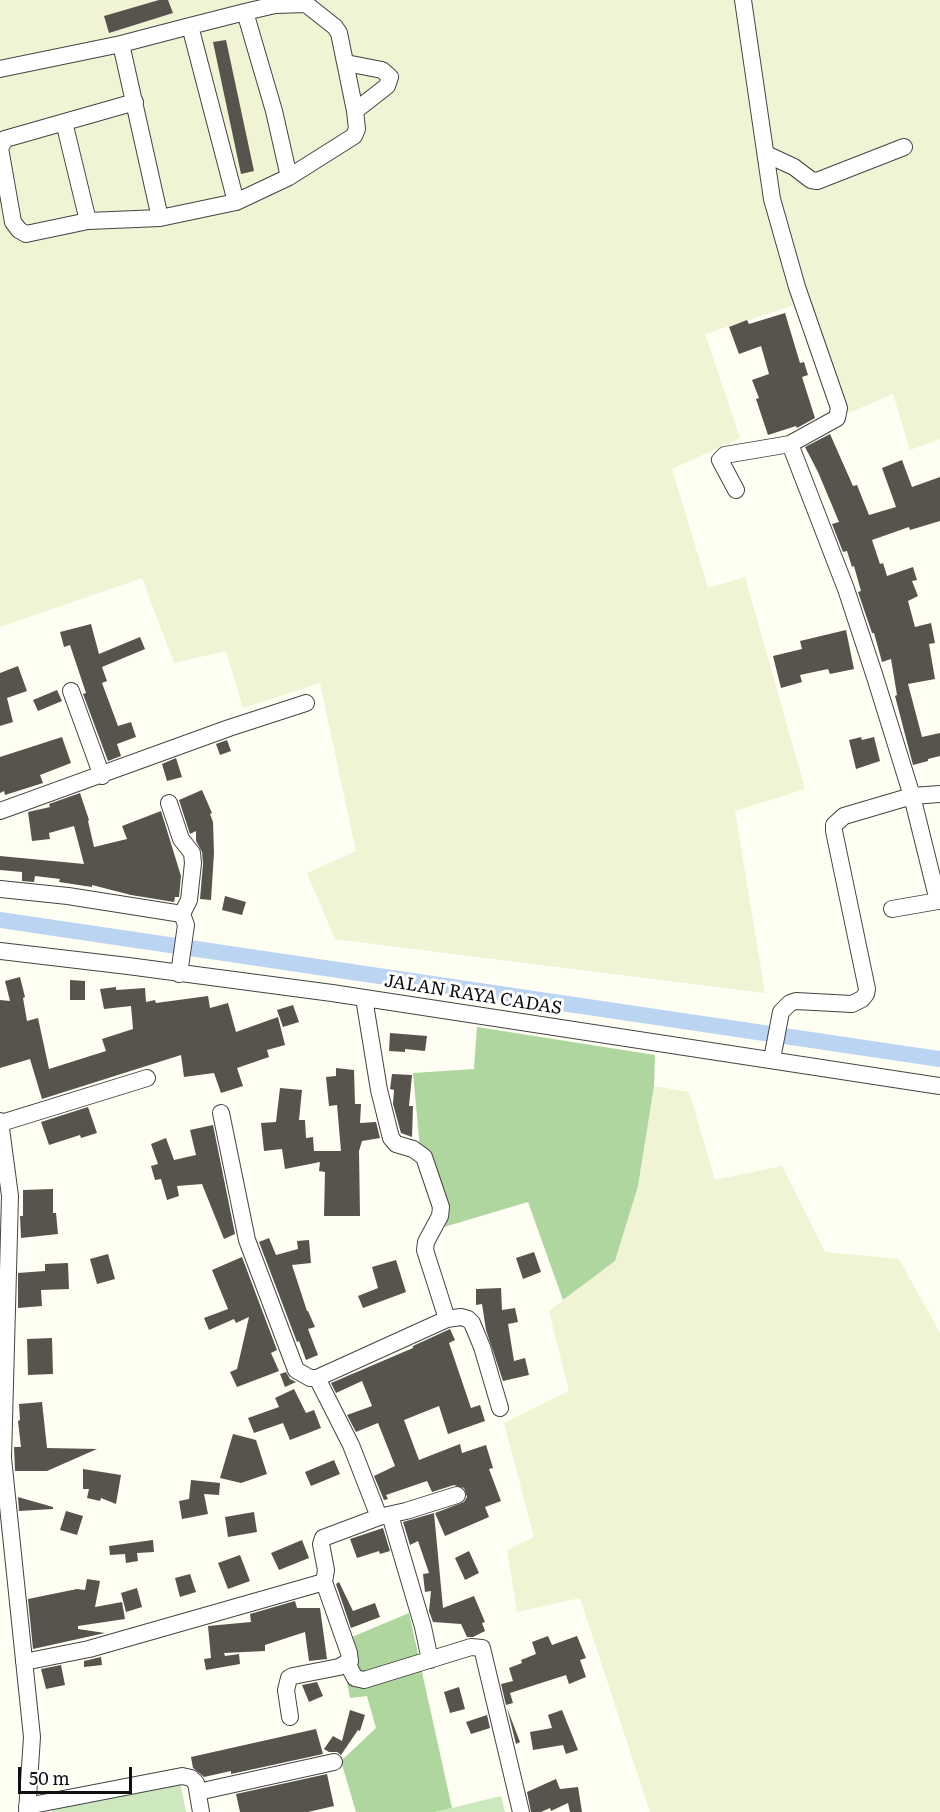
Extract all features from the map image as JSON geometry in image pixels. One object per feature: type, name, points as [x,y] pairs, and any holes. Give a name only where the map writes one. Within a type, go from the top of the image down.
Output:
[{"type":"street","points":[[736,490],[720,460],[725,455],[790,444],[837,418],[839,408],[797,286],[772,199],[743,0]]},
{"type":"street","points":[[0,69],[122,44],[245,12],[274,2],[306,2],[339,33],[357,129],[354,136],[289,177],[236,202],[160,218],[88,221],[26,234],[19,230],[13,222],[1,145],[5,139],[135,102]]},
{"type":"street","points":[[245,12],[274,111],[289,177]]},
{"type":"street","points":[[190,26],[236,202]]},
{"type":"street","points":[[122,44],[160,218]]},
{"type":"street","points":[[346,63],[382,70],[390,77],[387,86],[355,111]]},
{"type":"street","points":[[64,122],[88,221]]},
{"type":"street","points":[[766,154],[794,167],[811,180],[817,181],[904,147]]},
{"type":"street","points":[[790,444],[846,589],[912,796],[939,901],[892,909]]},
{"type":"street","points":[[71,691],[102,776]]},
{"type":"street","points":[[0,811],[102,776],[229,728],[306,703]]},
{"type":"street","points":[[773,1055],[781,1012],[790,1003],[803,1001],[852,1004],[866,994],[867,989],[834,825],[844,816],[912,796],[940,794]]},
{"type":"street","points":[[169,803],[182,838],[192,853],[193,863],[189,900],[184,919],[180,968]]},
{"type":"street","points":[[0,889],[79,898],[184,919]]},
{"type":"street","name":"JALAN RAYA CADAS","points":[[0,951],[128,966],[180,968],[364,998],[773,1055],[940,1086]]},
{"type":"street","points":[[364,998],[379,1090],[391,1138],[396,1144],[413,1149],[424,1157],[441,1207],[440,1216],[424,1250],[447,1319]]},
{"type":"street","points":[[147,1078],[0,1122],[10,1196],[3,1458],[32,1737],[27,1809],[182,1776],[193,1780],[198,1792],[201,1812]]},
{"type":"street","points":[[221,1113],[247,1240],[292,1365],[296,1370],[304,1375],[317,1378],[447,1319],[460,1317],[472,1323],[482,1347],[500,1408]]},
{"type":"street","points":[[317,1378],[384,1516],[423,1627],[430,1660]]},
{"type":"street","points":[[290,1717],[286,1690],[289,1678],[347,1663],[350,1659],[324,1582],[326,1570],[321,1544],[323,1538],[384,1516],[457,1495]]},
{"type":"street","points":[[24,1662],[89,1649],[324,1582]]},
{"type":"street","points":[[347,1663],[355,1678],[364,1680],[471,1647],[483,1649],[521,1812]]},
{"type":"street","points":[[198,1792],[334,1762]]},
{"type":"green space","points":[[0,0],[940,0],[940,439],[910,450],[893,394],[846,414],[801,303],[705,334],[740,438],[672,469],[708,588],[745,577],[805,789],[735,811],[765,993],[335,939],[307,873],[356,851],[320,683],[243,708],[226,651],[174,663],[142,578],[0,627]]},
{"type":"green space","points":[[477,1027],[655,1055],[654,1086],[638,1186],[615,1261],[563,1300],[528,1202],[444,1227],[421,1159],[413,1073],[474,1069]]},
{"type":"green space","points":[[654,1086],[689,1092],[715,1180],[782,1166],[825,1252],[899,1259],[940,1333],[940,1812],[650,1812],[580,1598],[517,1612],[507,1550],[534,1537],[504,1423],[569,1391],[549,1311],[615,1261],[638,1186]]},
{"type":"green space","points":[[409,1613],[452,1808],[435,1812],[356,1812],[341,1761],[376,1728],[367,1696],[350,1698],[340,1642]]},
{"type":"green space","points":[[179,1776],[186,1812],[52,1812],[51,1800]]},
{"type":"green space","points":[[501,1796],[505,1812],[435,1812],[452,1808]]},
{"type":"building","points":[[159,0],[168,0],[173,13],[109,33],[104,16]]},
{"type":"building","points":[[226,40],[254,171],[241,174],[213,42]]},
{"type":"building","points":[[785,313],[800,363],[804,362],[808,375],[802,377],[815,418],[797,428],[796,426],[768,435],[752,380],[769,374],[761,346],[739,354],[729,327],[747,320],[749,324]]},
{"type":"building","points":[[830,434],[853,486],[857,485],[869,515],[896,507],[882,468],[902,460],[912,487],[940,477],[940,521],[910,530],[909,527],[872,540],[880,564],[883,563],[887,576],[913,567],[917,580],[912,581],[918,596],[908,601],[915,627],[931,623],[935,643],[929,644],[935,679],[908,684],[922,737],[940,733],[940,756],[928,759],[928,761],[913,765],[895,696],[897,695],[891,659],[882,662],[874,633],[872,633],[858,592],[861,591],[854,566],[852,567],[847,551],[843,552],[832,524],[839,522],[805,447]]},
{"type":"building","points":[[91,624],[99,654],[140,637],[145,649],[102,667],[107,681],[102,683],[118,726],[131,722],[136,737],[117,744],[121,756],[108,761],[83,694],[86,693],[70,645],[64,647],[60,632]]},
{"type":"building","points":[[846,630],[854,669],[830,674],[828,669],[800,675],[802,682],[781,688],[773,656],[802,649],[800,641]]},
{"type":"building","points":[[18,666],[27,691],[7,698],[13,722],[0,726],[0,673]]},
{"type":"building","points":[[57,690],[62,701],[38,711],[33,700]]},
{"type":"building","points":[[62,737],[71,763],[40,775],[43,783],[5,795],[4,791],[0,793],[0,757]]},
{"type":"building","points":[[861,737],[862,740],[874,737],[880,761],[856,769],[849,740]]},
{"type":"building","points":[[227,740],[231,751],[220,755],[216,744]]},
{"type":"building","points":[[176,758],[182,777],[167,781],[162,764]]},
{"type":"building","points":[[202,790],[212,813],[210,814],[213,822],[211,900],[200,899],[202,852],[196,841],[196,831],[190,834],[179,800]]},
{"type":"building","points":[[80,793],[89,820],[94,847],[127,839],[122,826],[161,811],[181,876],[179,897],[175,897],[174,902],[131,895],[92,885],[92,887],[59,882],[60,879],[35,876],[34,882],[22,881],[22,872],[0,870],[0,856],[84,864],[74,826],[49,833],[50,839],[32,841],[28,812],[50,807],[49,804]]},
{"type":"building","points":[[225,896],[246,902],[242,915],[222,910]]},
{"type":"building","points":[[20,977],[27,1021],[38,1018],[49,1069],[106,1051],[102,1039],[133,1029],[131,1006],[104,1009],[100,989],[116,987],[116,990],[145,988],[146,1002],[155,1000],[156,1003],[208,996],[210,1008],[228,1003],[236,1032],[278,1017],[285,1045],[267,1050],[269,1057],[237,1068],[243,1086],[221,1093],[214,1073],[184,1077],[181,1055],[42,1099],[30,1059],[0,1068],[0,1000],[10,1001],[5,981]]},
{"type":"building","points":[[70,980],[85,981],[85,1000],[70,1000]]},
{"type":"building","points":[[293,1005],[299,1022],[283,1027],[277,1010]]},
{"type":"building","points":[[390,1033],[427,1036],[425,1051],[405,1049],[405,1052],[389,1051]]},
{"type":"building","points":[[336,1068],[354,1070],[355,1104],[361,1104],[360,1123],[376,1122],[380,1138],[362,1141],[359,1151],[360,1216],[324,1216],[325,1172],[319,1171],[320,1162],[285,1169],[282,1149],[264,1151],[261,1123],[276,1122],[280,1088],[302,1090],[299,1120],[305,1120],[306,1138],[313,1137],[314,1151],[341,1151],[337,1105],[329,1106],[326,1077],[336,1076]]},
{"type":"building","points":[[392,1074],[412,1075],[409,1106],[413,1106],[412,1137],[401,1133],[393,1104],[394,1090],[390,1089]]},
{"type":"building","points":[[88,1107],[97,1133],[81,1138],[80,1135],[49,1145],[41,1122]]},
{"type":"building","points":[[213,1125],[235,1234],[224,1239],[202,1184],[177,1186],[179,1196],[167,1200],[161,1179],[155,1180],[151,1166],[158,1164],[151,1144],[166,1138],[174,1160],[196,1155],[190,1130]]},
{"type":"building","points":[[53,1189],[53,1213],[56,1213],[58,1234],[21,1238],[20,1216],[23,1216],[23,1190]]},
{"type":"building","points":[[269,1238],[276,1255],[298,1249],[297,1241],[309,1240],[311,1263],[292,1265],[307,1311],[315,1327],[308,1329],[318,1355],[306,1360],[259,1242]]},
{"type":"building","points":[[534,1252],[541,1272],[523,1279],[516,1258]]},
{"type":"building","points":[[108,1254],[115,1279],[97,1284],[90,1259]]},
{"type":"building","points":[[242,1257],[277,1350],[271,1353],[279,1371],[237,1387],[230,1372],[237,1369],[249,1317],[236,1323],[234,1319],[209,1330],[204,1318],[228,1309],[212,1270]]},
{"type":"building","points":[[396,1260],[406,1292],[363,1308],[358,1296],[378,1288],[372,1267]]},
{"type":"building","points":[[68,1263],[69,1289],[41,1290],[42,1306],[18,1308],[18,1273],[45,1271],[45,1264]]},
{"type":"building","points":[[501,1288],[502,1310],[515,1308],[518,1322],[508,1324],[514,1361],[525,1358],[529,1375],[503,1381],[486,1330],[482,1304],[476,1305],[476,1289]]},
{"type":"building","points":[[450,1329],[455,1340],[449,1343],[471,1408],[480,1405],[485,1421],[448,1434],[439,1406],[404,1420],[419,1460],[460,1444],[462,1453],[486,1445],[493,1468],[489,1469],[501,1501],[485,1507],[489,1517],[445,1536],[435,1513],[464,1502],[467,1497],[464,1488],[454,1485],[432,1492],[427,1481],[386,1495],[388,1499],[384,1500],[374,1476],[395,1466],[378,1423],[356,1432],[347,1415],[372,1406],[362,1381],[336,1393],[331,1383],[413,1348]]},
{"type":"building","points":[[52,1338],[53,1374],[28,1375],[27,1339]]},
{"type":"building","points":[[286,1372],[290,1379],[296,1382],[285,1387],[280,1374]]},
{"type":"building","points":[[294,1389],[306,1413],[314,1410],[321,1428],[290,1440],[283,1423],[254,1433],[248,1418],[279,1407],[275,1398]]},
{"type":"building","points":[[42,1402],[47,1448],[97,1449],[47,1471],[15,1471],[14,1447],[21,1447],[19,1404]]},
{"type":"building","points":[[233,1434],[256,1440],[267,1474],[241,1483],[220,1478]]},
{"type":"building","points":[[334,1460],[340,1474],[311,1486],[305,1472]]},
{"type":"building","points":[[83,1469],[121,1475],[116,1504],[101,1498],[100,1501],[87,1498],[89,1489],[83,1489]]},
{"type":"building","points":[[191,1480],[220,1483],[219,1495],[204,1494],[208,1514],[182,1519],[179,1501],[189,1499]]},
{"type":"building","points":[[18,1497],[53,1507],[53,1509],[19,1511]]},
{"type":"building","points":[[66,1511],[83,1516],[77,1535],[60,1530]]},
{"type":"building","points":[[254,1512],[257,1532],[228,1537],[225,1517]]},
{"type":"building","points":[[434,1513],[443,1608],[474,1596],[485,1622],[482,1623],[485,1631],[473,1637],[467,1637],[461,1624],[433,1622],[429,1611],[431,1591],[425,1592],[423,1574],[429,1573],[418,1541],[410,1545],[403,1522]]},
{"type":"building","points":[[383,1528],[390,1551],[380,1554],[379,1551],[357,1558],[350,1539]]},
{"type":"building","points":[[153,1540],[154,1552],[137,1553],[138,1561],[126,1563],[125,1554],[110,1555],[109,1546]]},
{"type":"building","points":[[302,1540],[309,1558],[279,1570],[271,1553]]},
{"type":"building","points":[[469,1551],[479,1573],[465,1580],[455,1558]]},
{"type":"building","points":[[240,1555],[250,1581],[228,1589],[218,1563]]},
{"type":"building","points":[[190,1574],[196,1592],[180,1597],[175,1578]]},
{"type":"building","points":[[87,1579],[100,1581],[95,1607],[122,1602],[125,1619],[78,1626],[78,1629],[105,1633],[33,1649],[28,1599],[77,1589],[85,1590]]},
{"type":"building","points":[[339,1582],[353,1611],[375,1603],[380,1617],[351,1628],[336,1584]]},
{"type":"building","points":[[137,1588],[142,1607],[126,1612],[121,1593]]},
{"type":"building","points":[[295,1601],[297,1608],[320,1608],[327,1659],[309,1661],[305,1632],[265,1645],[265,1651],[224,1653],[225,1656],[239,1654],[240,1664],[206,1670],[204,1659],[211,1658],[208,1626],[251,1622],[250,1614]]},
{"type":"building","points":[[548,1636],[552,1645],[577,1636],[586,1658],[580,1660],[586,1677],[569,1684],[566,1675],[510,1693],[513,1703],[506,1705],[501,1684],[513,1681],[509,1668],[536,1654],[532,1642]]},
{"type":"building","points":[[101,1657],[102,1665],[84,1667],[84,1661]]},
{"type":"building","points":[[61,1665],[65,1685],[46,1689],[41,1669]]},
{"type":"building","points":[[317,1682],[323,1696],[309,1702],[302,1685]]},
{"type":"building","points":[[459,1687],[465,1709],[450,1713],[444,1692]]},
{"type":"building","points":[[507,1708],[520,1742],[516,1744]]},
{"type":"building","points":[[350,1710],[365,1715],[360,1731],[358,1730],[341,1755],[337,1752],[329,1752],[324,1749],[333,1736],[342,1741]]},
{"type":"building","points":[[562,1710],[578,1750],[566,1754],[563,1745],[533,1750],[530,1732],[552,1728],[548,1715]]},
{"type":"building","points":[[487,1715],[490,1728],[471,1734],[466,1722]]},
{"type":"building","points":[[316,1729],[323,1754],[231,1774],[231,1771],[204,1777],[193,1768],[191,1757]]},
{"type":"building","points":[[327,1774],[334,1806],[308,1812],[240,1812],[236,1794]]},
{"type":"building","points":[[556,1779],[560,1789],[578,1787],[582,1812],[570,1812],[568,1803],[551,1811],[550,1808],[541,1812],[531,1812],[527,1792]]},
{"type":"waterway","points":[[0,920],[940,1059]]}]
